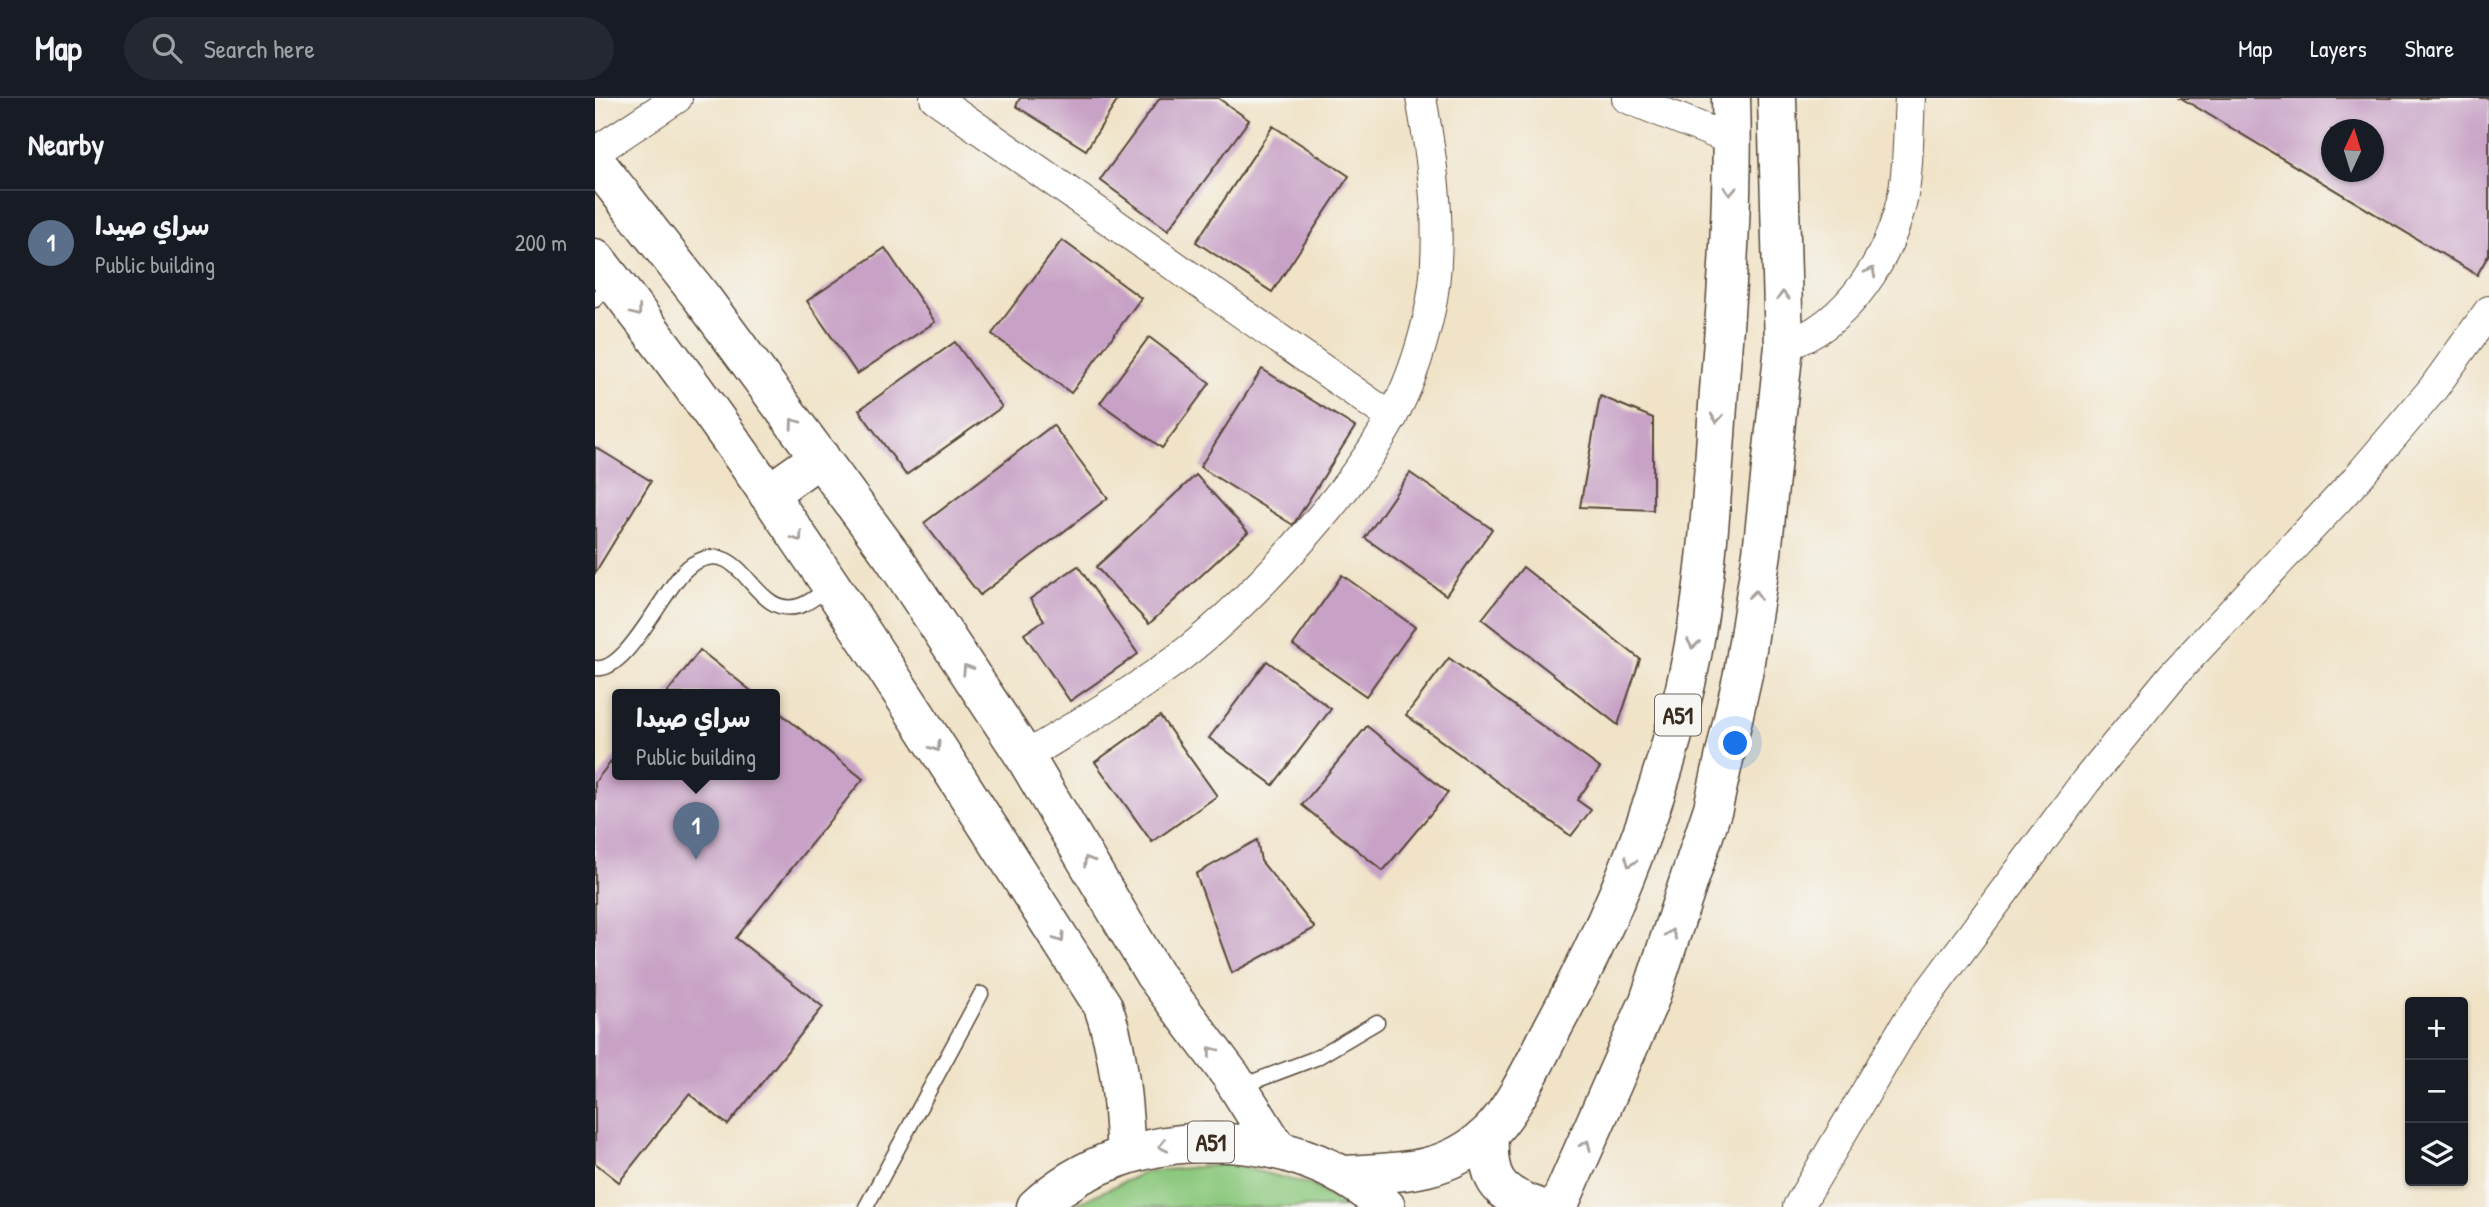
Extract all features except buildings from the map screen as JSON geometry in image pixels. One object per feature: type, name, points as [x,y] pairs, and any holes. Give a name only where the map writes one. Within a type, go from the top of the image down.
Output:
[{"type":"main road","name":"A51","points":[[1341,1175],[1421,1171],[1460,1154],[1489,1135],[1515,1097],[1572,992],[1617,895],[1653,804],[1685,687],[1706,556],[1723,339],[1732,140],[1731,98]]},
{"type":"main road","name":"A51","points":[[1549,1205],[1649,1001],[1713,808],[1743,674],[1762,553],[1784,346],[1777,98]]},
{"type":"main road","points":[[595,161],[893,557],[1025,757],[1154,974],[1238,1087],[1277,1149]]},
{"type":"main road","points":[[601,279],[652,330],[832,585],[1103,1006],[1113,1036],[1121,1075],[1126,1155]]},
{"type":"main road","points":[[768,494],[820,457]]},
{"type":"main road","points":[[1489,1135],[1488,1167],[1499,1186],[1517,1200],[1549,1205]]},
{"type":"main road","name":"A51","points":[[1036,1207],[1054,1190],[1126,1155],[1188,1143],[1226,1142],[1277,1149],[1341,1175],[1378,1204]]},
{"type":"street","points":[[595,152],[677,98]]},
{"type":"street","points":[[935,98],[1392,418]]},
{"type":"street","points":[[1025,757],[1140,685],[1183,654],[1226,616],[1270,572],[1349,481],[1392,418],[1414,367],[1429,317],[1434,268],[1429,142],[1421,98]]},
{"type":"street","points":[[1627,98],[1732,140]]},
{"type":"street","points":[[1784,346],[1802,340],[1829,323],[1868,280],[1898,214],[1904,190],[1910,98]]},
{"type":"street","points":[[1798,1207],[1908,1021],[2086,781],[2172,677],[2353,483],[2431,390],[2489,311]]},
{"type":"lane","points":[[595,668],[601,669],[619,659],[690,565],[713,557],[734,562],[767,601],[783,608],[801,606],[832,585]]},
{"type":"lane","points":[[866,1207],[981,995]]},
{"type":"lane","points":[[1238,1087],[1316,1058],[1377,1022]]},
{"type":"green space","points":[[1229,1164],[1312,1185],[1344,1207],[1070,1207],[1145,1172]]},
{"type":"place","name":"سراي صيدا","points":[[696,860]]}]
